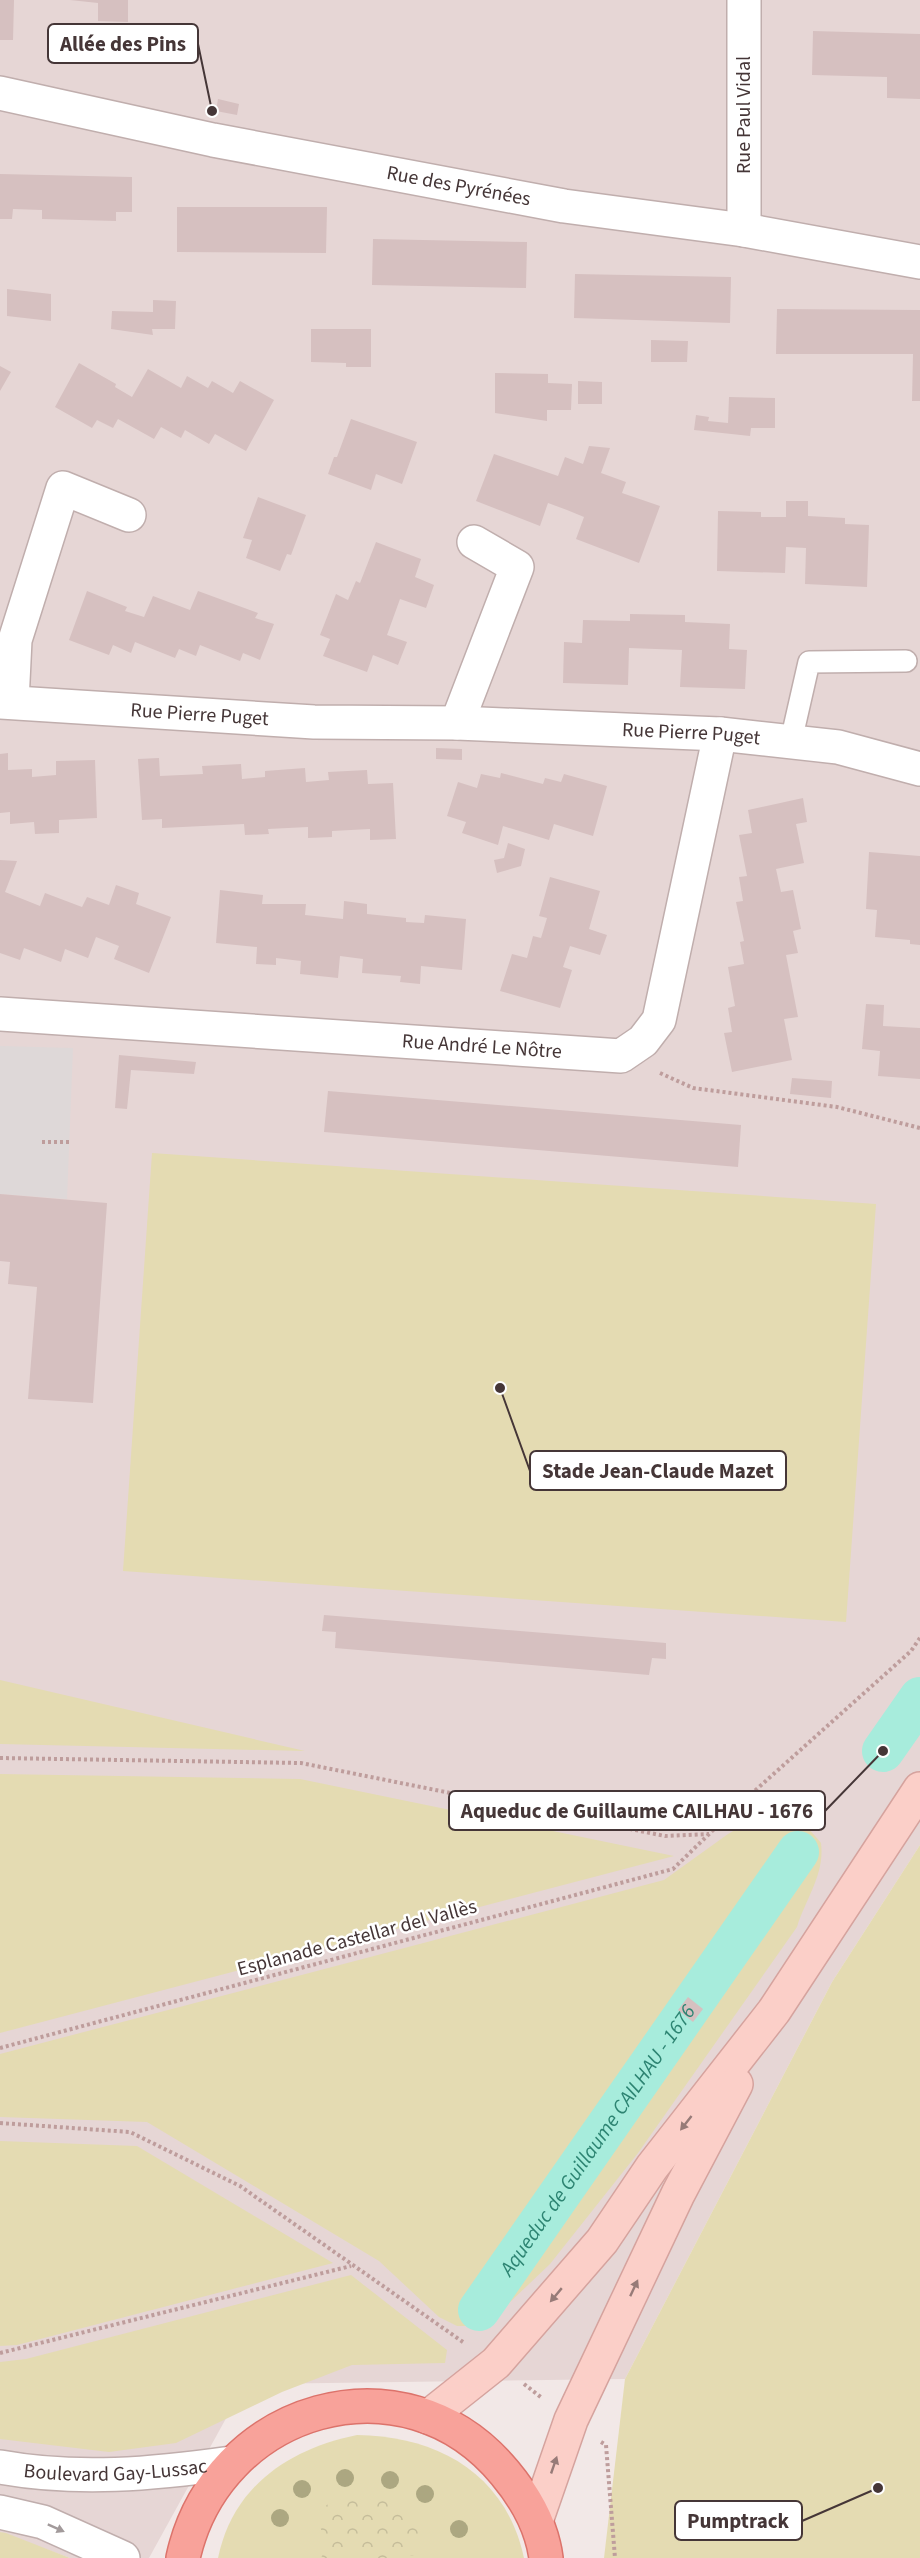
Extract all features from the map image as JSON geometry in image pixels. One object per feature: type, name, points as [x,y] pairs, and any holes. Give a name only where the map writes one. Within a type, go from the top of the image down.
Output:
[{"type":"main road","points":[[428,2416],[496,2363],[602,2241],[651,2167],[774,2011],[920,1789]]},
{"type":"main road","points":[[536,2521],[571,2420],[678,2194],[774,2011]]},
{"type":"main road","points":[[183,2558],[189,2531],[200,2508],[231,2463],[259,2440],[289,2422],[324,2409],[358,2406],[394,2408],[428,2416],[461,2432],[493,2457],[516,2485],[536,2521],[546,2558]]},
{"type":"street","name":"Rue Paul Vidal","points":[[744,0],[744,230]]},
{"type":"street","name":"Rue des Pyrénées","points":[[0,93],[213,140],[553,204],[744,230],[920,262]]},
{"type":"street","name":"Rue Pierre Puget","points":[[129,515],[63,488],[15,640],[6,702],[314,722],[457,723],[720,734],[838,747],[920,769]]},
{"type":"street","points":[[457,723],[517,567],[474,542]]},
{"type":"street","points":[[621,1056],[643,1041],[659,1020],[720,734]]},
{"type":"street","name":"Rue André Le Nôtre","points":[[0,1014],[621,1056]]},
{"type":"street","name":"Boulevard Gay-Lussac","points":[[0,2467],[44,2475],[157,2474],[231,2463]]},
{"type":"street","points":[[0,2512],[43,2522],[123,2558]]},
{"type":"lane","points":[[790,741],[810,662],[906,661]]},
{"type":"path","points":[[621,1056],[693,1088],[837,1107],[920,1128]]},
{"type":"path","points":[[42,1142],[69,1142]]},
{"type":"path","name":"Esplanade Castellar del Vallès","points":[[0,2049],[672,1869],[911,1651],[920,1638]]},
{"type":"path","points":[[0,1758],[301,1763],[665,1836],[709,1834]]},
{"type":"path","points":[[0,2123],[130,2132],[240,2186],[431,2322],[496,2363]]},
{"type":"path","points":[[0,2353],[352,2266]]},
{"type":"shaded area","points":[[0,0],[920,0],[920,1845],[832,1982],[625,2379],[245,2384],[149,2558],[70,2558],[0,2532]]},
{"type":"shaded area","points":[[0,1046],[73,1048],[67,1199],[0,1194]]},
{"type":"green space","points":[[152,1153],[876,1204],[846,1622],[123,1571]]},
{"type":"green space","points":[[0,1680],[305,1751],[0,1744]]},
{"type":"green space","points":[[0,1774],[300,1779],[674,1856],[0,2033]]},
{"type":"green space","points":[[759,1816],[788,1818],[801,1823],[821,1843],[818,1876],[797,1927],[638,2153],[550,2264],[485,2326],[457,2326],[439,2317],[379,2261],[147,2122],[0,2117],[0,2054],[664,1880],[728,1834]]},
{"type":"green space","points":[[920,1845],[920,2558],[604,2558],[625,2379],[832,1982]]},
{"type":"green space","points":[[0,2141],[137,2146],[333,2263],[17,2345],[0,2346]]},
{"type":"green space","points":[[351,2275],[447,2350],[445,2363],[352,2365],[282,2392],[176,2443],[109,2452],[0,2439],[0,2362],[26,2359]]},
{"type":"green space","points":[[357,2435],[387,2437],[415,2443],[441,2452],[464,2465],[485,2482],[502,2503],[515,2529],[524,2558],[218,2558],[225,2533],[236,2510],[268,2475],[287,2461],[309,2450]]},
{"type":"green space","points":[[339,2496],[390,2502],[412,2514],[419,2523],[422,2535],[418,2554],[373,2558],[345,2548],[339,2558],[321,2558],[328,2544],[321,2529],[320,2517],[326,2506]]},
{"type":"green space","points":[[0,2532],[6,2533],[70,2558],[0,2558]]},
{"type":"building","points":[[0,0],[14,0],[13,40],[0,40]]},
{"type":"building","points":[[70,0],[128,0],[128,22],[98,21],[98,3]]},
{"type":"building","points":[[813,31],[920,34],[920,99],[887,98],[887,77],[812,75]]},
{"type":"building","points":[[218,99],[239,104],[237,115],[216,111]]},
{"type":"building","points":[[0,174],[132,177],[132,212],[116,212],[116,221],[42,219],[42,210],[13,209],[12,219],[0,219]]},
{"type":"building","points":[[177,207],[327,207],[326,253],[177,252]]},
{"type":"building","points":[[373,239],[527,242],[526,288],[372,285]]},
{"type":"building","points":[[575,274],[731,277],[730,323],[574,318]]},
{"type":"building","points":[[7,289],[51,294],[51,321],[7,316]]},
{"type":"building","points":[[153,300],[176,301],[175,329],[152,329],[153,335],[111,329],[112,311],[153,312]]},
{"type":"building","points":[[777,309],[920,310],[920,401],[912,401],[913,354],[776,354]]},
{"type":"building","points":[[311,329],[371,329],[371,367],[346,367],[346,363],[311,362]]},
{"type":"building","points":[[651,340],[688,341],[687,362],[651,362]]},
{"type":"building","points":[[79,363],[116,384],[115,387],[132,397],[148,369],[181,388],[187,376],[208,388],[212,381],[233,393],[240,381],[274,400],[246,451],[215,434],[209,444],[185,430],[181,438],[161,427],[154,439],[118,419],[113,428],[97,420],[92,428],[55,407]]},
{"type":"building","points":[[0,366],[11,372],[0,391]]},
{"type":"building","points":[[495,373],[548,374],[548,383],[572,384],[571,410],[547,410],[547,421],[495,413]]},
{"type":"building","points":[[578,381],[602,382],[602,404],[578,404]]},
{"type":"building","points":[[729,397],[775,398],[775,428],[751,428],[750,436],[694,430],[696,415],[709,417],[708,421],[728,423]]},
{"type":"building","points":[[351,419],[417,442],[402,484],[376,474],[371,490],[328,474]]},
{"type":"building","points":[[589,446],[610,448],[601,473],[626,482],[622,493],[660,506],[639,563],[576,539],[584,517],[567,510],[548,503],[540,526],[476,501],[494,454],[558,476],[565,457],[583,464]]},
{"type":"building","points":[[258,497],[306,515],[291,555],[287,554],[280,571],[246,558],[252,540],[243,538]]},
{"type":"building","points":[[786,501],[808,501],[808,516],[845,518],[845,524],[869,525],[867,587],[805,584],[806,548],[786,547],[785,573],[717,571],[718,511],[761,512],[761,517],[786,517]]},
{"type":"building","points":[[376,542],[421,559],[415,577],[434,585],[426,608],[400,599],[387,635],[407,642],[398,665],[373,655],[367,672],[323,656],[330,639],[320,635],[336,594],[348,600],[356,581],[360,583]]},
{"type":"building","points":[[87,591],[127,607],[125,611],[144,617],[153,596],[190,610],[198,591],[258,613],[255,618],[274,624],[260,660],[243,653],[240,661],[200,645],[196,656],[179,649],[175,658],[135,642],[131,653],[113,645],[109,655],[69,640]]},
{"type":"building","points":[[630,614],[685,615],[685,622],[730,624],[729,649],[747,650],[745,689],[680,687],[682,650],[629,648],[628,685],[563,683],[564,642],[582,643],[583,620],[630,621]]},
{"type":"building","points":[[436,748],[462,749],[462,760],[436,759]]},
{"type":"building","points":[[8,753],[8,770],[32,769],[32,777],[56,775],[56,761],[95,760],[97,818],[59,820],[59,833],[35,834],[34,822],[10,824],[10,812],[0,813],[0,754]]},
{"type":"building","points":[[159,758],[160,776],[203,774],[202,766],[241,764],[242,779],[265,777],[265,771],[305,768],[306,782],[329,780],[328,772],[367,770],[368,784],[393,783],[396,839],[370,840],[370,829],[332,831],[332,837],[308,838],[308,827],[268,829],[269,834],[245,835],[244,824],[162,828],[162,819],[142,820],[138,759]]},
{"type":"building","points":[[501,773],[543,784],[545,778],[561,782],[564,774],[607,786],[593,836],[554,824],[549,840],[503,826],[498,845],[462,833],[466,822],[447,816],[458,782],[477,788],[481,774],[500,778]]},
{"type":"building","points":[[803,798],[807,822],[796,824],[804,863],[776,869],[781,892],[793,890],[801,929],[793,931],[798,953],[786,955],[798,1017],[784,1019],[792,1060],[732,1072],[724,1033],[732,1032],[728,1008],[735,1006],[728,967],[744,964],[740,942],[744,941],[736,902],[743,901],[739,877],[747,876],[739,835],[752,833],[748,810]]},
{"type":"building","points":[[508,843],[525,849],[521,866],[497,873],[494,860],[504,858]]},
{"type":"building","points":[[869,852],[920,856],[920,945],[910,944],[910,940],[875,937],[877,910],[866,909]]},
{"type":"building","points":[[0,860],[17,861],[5,892],[40,906],[45,893],[82,907],[87,897],[109,905],[116,885],[139,893],[136,904],[171,917],[149,973],[114,959],[119,946],[96,937],[88,958],[65,949],[61,962],[24,948],[20,960],[0,953]]},
{"type":"building","points":[[550,877],[600,891],[589,929],[607,935],[600,955],[570,946],[563,967],[572,970],[560,1008],[500,991],[512,954],[527,958],[533,936],[541,938],[547,918],[539,916]]},
{"type":"building","points":[[220,890],[263,895],[262,904],[306,904],[305,915],[343,919],[344,901],[367,904],[367,914],[406,918],[406,922],[424,923],[425,915],[466,919],[462,970],[421,966],[420,984],[400,982],[401,976],[362,973],[363,959],[340,956],[338,978],[300,974],[301,961],[276,958],[276,965],[256,964],[257,947],[216,943]]},
{"type":"building","points":[[866,1004],[884,1005],[883,1026],[920,1028],[920,1079],[878,1076],[880,1051],[862,1049]]},
{"type":"building","points":[[119,1055],[196,1062],[194,1074],[131,1070],[127,1109],[115,1108]]},
{"type":"building","points":[[792,1078],[832,1081],[831,1098],[790,1094]]},
{"type":"building","points":[[328,1091],[741,1125],[738,1167],[324,1132]]},
{"type":"building","points":[[0,1194],[107,1203],[93,1403],[28,1399],[37,1287],[8,1284],[10,1262],[0,1261]]},
{"type":"building","points":[[324,1615],[666,1643],[666,1659],[652,1658],[649,1675],[335,1648],[336,1632],[322,1631]]},
{"type":"building","points":[[688,1997],[703,2009],[693,2022],[678,2010]]},
{"type":"waterway","name":"Aqueduc de Guillaume CAILHAU - 1676","points":[[883,1751],[920,1698]]},
{"type":"waterway","name":"Aqueduc de Guillaume CAILHAU - 1676","points":[[479,2310],[798,1852]]},
{"type":"place","name":"Allée des Pins","points":[[212,111]]},
{"type":"place","name":"Stade Jean-Claude Mazet","points":[[500,1388]]},
{"type":"place","name":"Aqueduc de Guillaume CAILHAU - 1676","points":[[883,1751]]},
{"type":"place","name":"Pumptrack","points":[[878,2488]]}]
